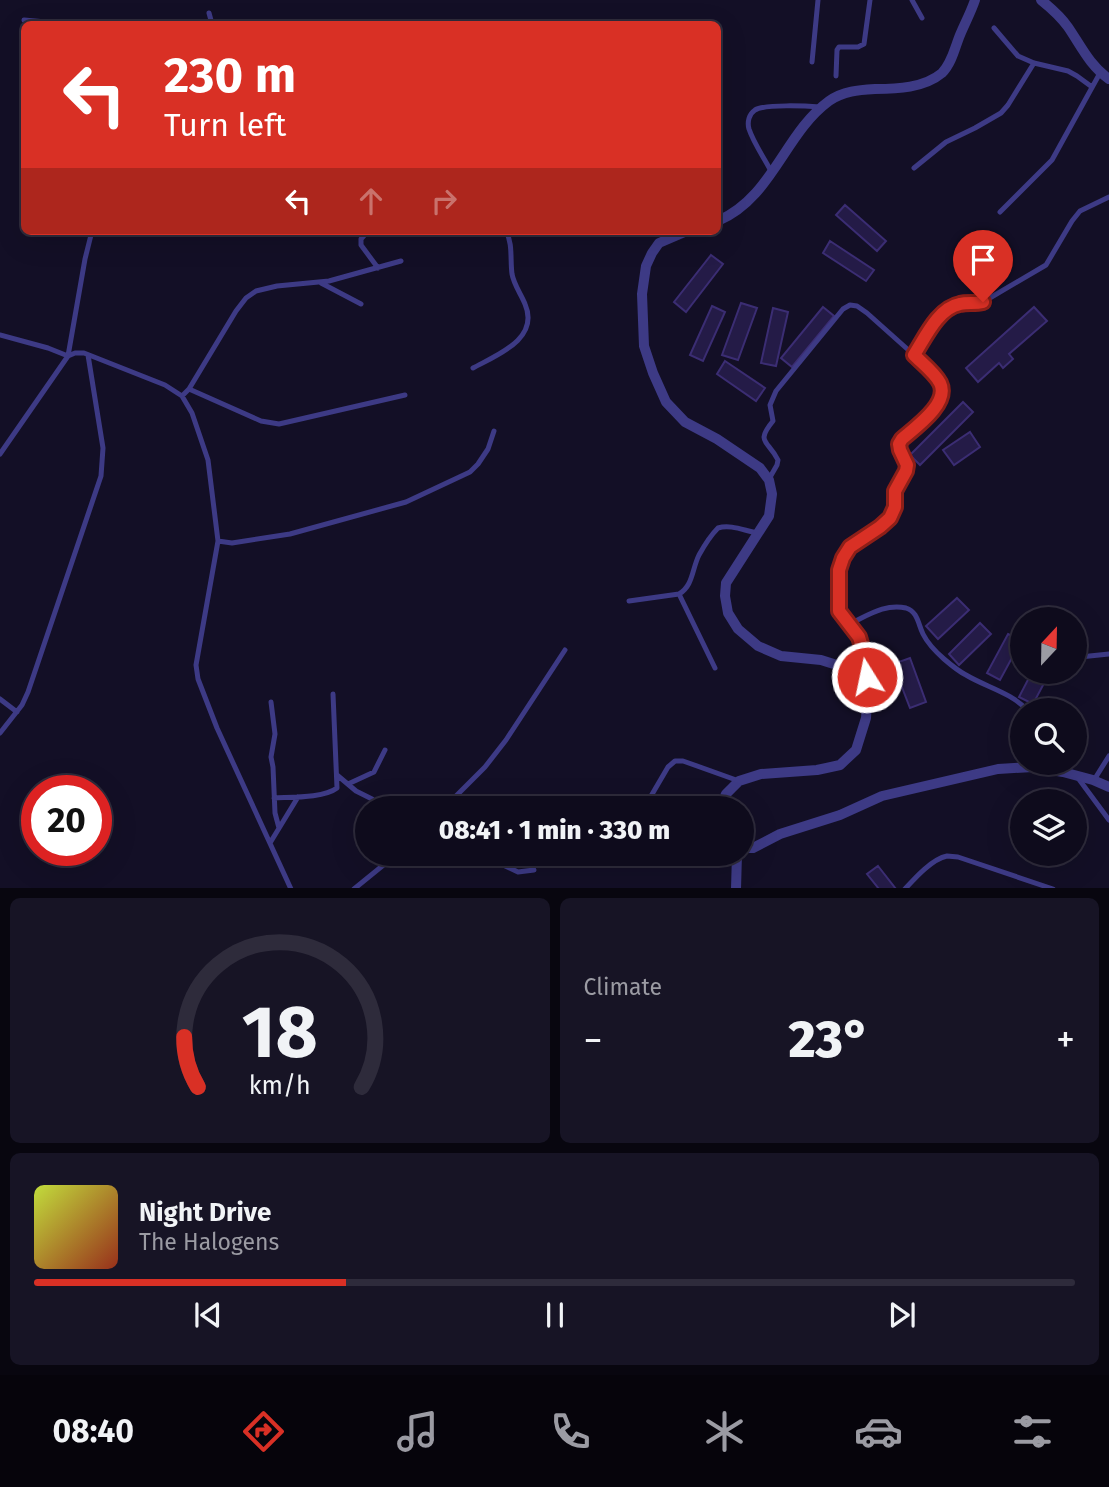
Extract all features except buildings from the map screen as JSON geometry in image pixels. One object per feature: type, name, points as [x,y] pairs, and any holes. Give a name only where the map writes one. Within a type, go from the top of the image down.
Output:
[{"type":"street","points":[[721,220],[736,212],[751,199],[801,130],[832,98],[855,90],[905,88],[921,84],[943,71],[975,0]]},
{"type":"street","points":[[1041,0],[1066,24],[1090,61],[1104,76]]},
{"type":"street","points":[[678,235],[659,243],[646,266],[642,294],[644,345],[653,373],[666,402],[685,422],[717,439],[760,468],[769,480],[772,494],[769,516],[726,583],[728,613],[738,629],[758,646],[781,656],[821,660],[841,666],[861,681],[865,687],[867,703],[866,718],[856,750],[840,765],[817,770],[761,774],[739,781],[725,796]]},
{"type":"street","points":[[754,847],[780,834],[840,815],[882,796],[1010,768]]},
{"type":"street","points":[[1073,775],[1109,787]]},
{"type":"street","points":[[736,888],[737,866]]},
{"type":"lane","points":[[812,62],[818,0]]},
{"type":"lane","points":[[836,76],[838,47],[858,47],[864,44],[870,0]]},
{"type":"lane","points":[[912,0],[922,18]]},
{"type":"lane","points":[[209,13],[211,21]]},
{"type":"lane","points":[[24,20],[35,21]]},
{"type":"lane","points":[[994,28],[1018,56],[1034,64],[1068,71],[1092,87]]},
{"type":"lane","points":[[914,168],[946,142],[1001,113],[1034,64]]},
{"type":"lane","points":[[1000,212],[1052,160],[1092,87],[1104,76]]},
{"type":"lane","points":[[772,173],[749,129],[748,120],[751,113],[757,108],[821,107]]},
{"type":"lane","points":[[914,355],[943,313],[961,304],[983,302],[1040,269],[1050,260],[1080,211],[1109,197]]},
{"type":"lane","points":[[0,454],[68,356],[91,235]]},
{"type":"lane","points":[[364,235],[361,245],[378,268]]},
{"type":"lane","points":[[473,368],[510,348],[517,342],[528,323],[526,305],[512,274],[508,235]]},
{"type":"lane","points":[[182,396],[236,311],[246,298],[256,291],[277,286],[321,283],[401,261]]},
{"type":"lane","points":[[321,283],[361,304]]},
{"type":"lane","points":[[769,480],[778,460],[763,436],[773,421],[771,402],[776,391],[850,304],[857,306],[914,355],[940,382],[940,401],[899,444],[907,465],[895,491],[895,507],[890,518],[850,547],[839,570],[839,611],[859,637],[869,671],[867,677],[861,681]]},
{"type":"lane","points":[[0,335],[68,356],[75,353],[88,355],[164,384],[182,396],[192,412],[208,460],[219,541],[195,664],[198,679],[217,728],[291,888]]},
{"type":"lane","points":[[0,733],[17,712],[28,692],[101,476],[103,448],[88,355]]},
{"type":"lane","points":[[189,388],[261,421],[279,424],[405,395]]},
{"type":"lane","points":[[219,541],[232,543],[290,534],[406,502],[470,472],[488,449],[494,431]]},
{"type":"lane","points":[[629,601],[679,594],[685,590],[700,553],[718,528],[732,527],[758,533]]},
{"type":"lane","points":[[679,594],[715,668]]},
{"type":"lane","points":[[849,624],[891,607],[911,610],[935,651],[966,675],[1011,698]]},
{"type":"lane","points":[[456,796],[506,740],[565,650]]},
{"type":"lane","points":[[1087,656],[1109,654]]},
{"type":"lane","points":[[274,798],[333,792],[337,788],[333,694]]},
{"type":"lane","points":[[0,699],[17,712]]},
{"type":"lane","points":[[271,702],[275,734],[271,757],[279,828]]},
{"type":"lane","points":[[348,784],[374,772],[385,750]]},
{"type":"lane","points":[[1093,780],[1109,756]]},
{"type":"lane","points":[[650,796],[668,767],[675,761],[683,761],[739,781]]},
{"type":"lane","points":[[337,775],[366,796]]},
{"type":"lane","points":[[1076,776],[1109,820]]},
{"type":"lane","points":[[270,843],[298,797]]},
{"type":"lane","points":[[905,888],[919,874],[947,856],[958,857],[1053,888]]},
{"type":"lane","points":[[354,888],[382,866]]},
{"type":"lane","points":[[505,866],[518,872],[534,870]]},
{"type":"lane","points":[[1028,888],[1030,881]]},
{"type":"route","points":[[867,677],[869,671],[859,637],[839,611],[839,570],[850,547],[890,518],[895,507],[895,491],[907,465],[899,444],[940,401],[940,382],[914,355],[943,313],[961,304],[983,302]]}]
